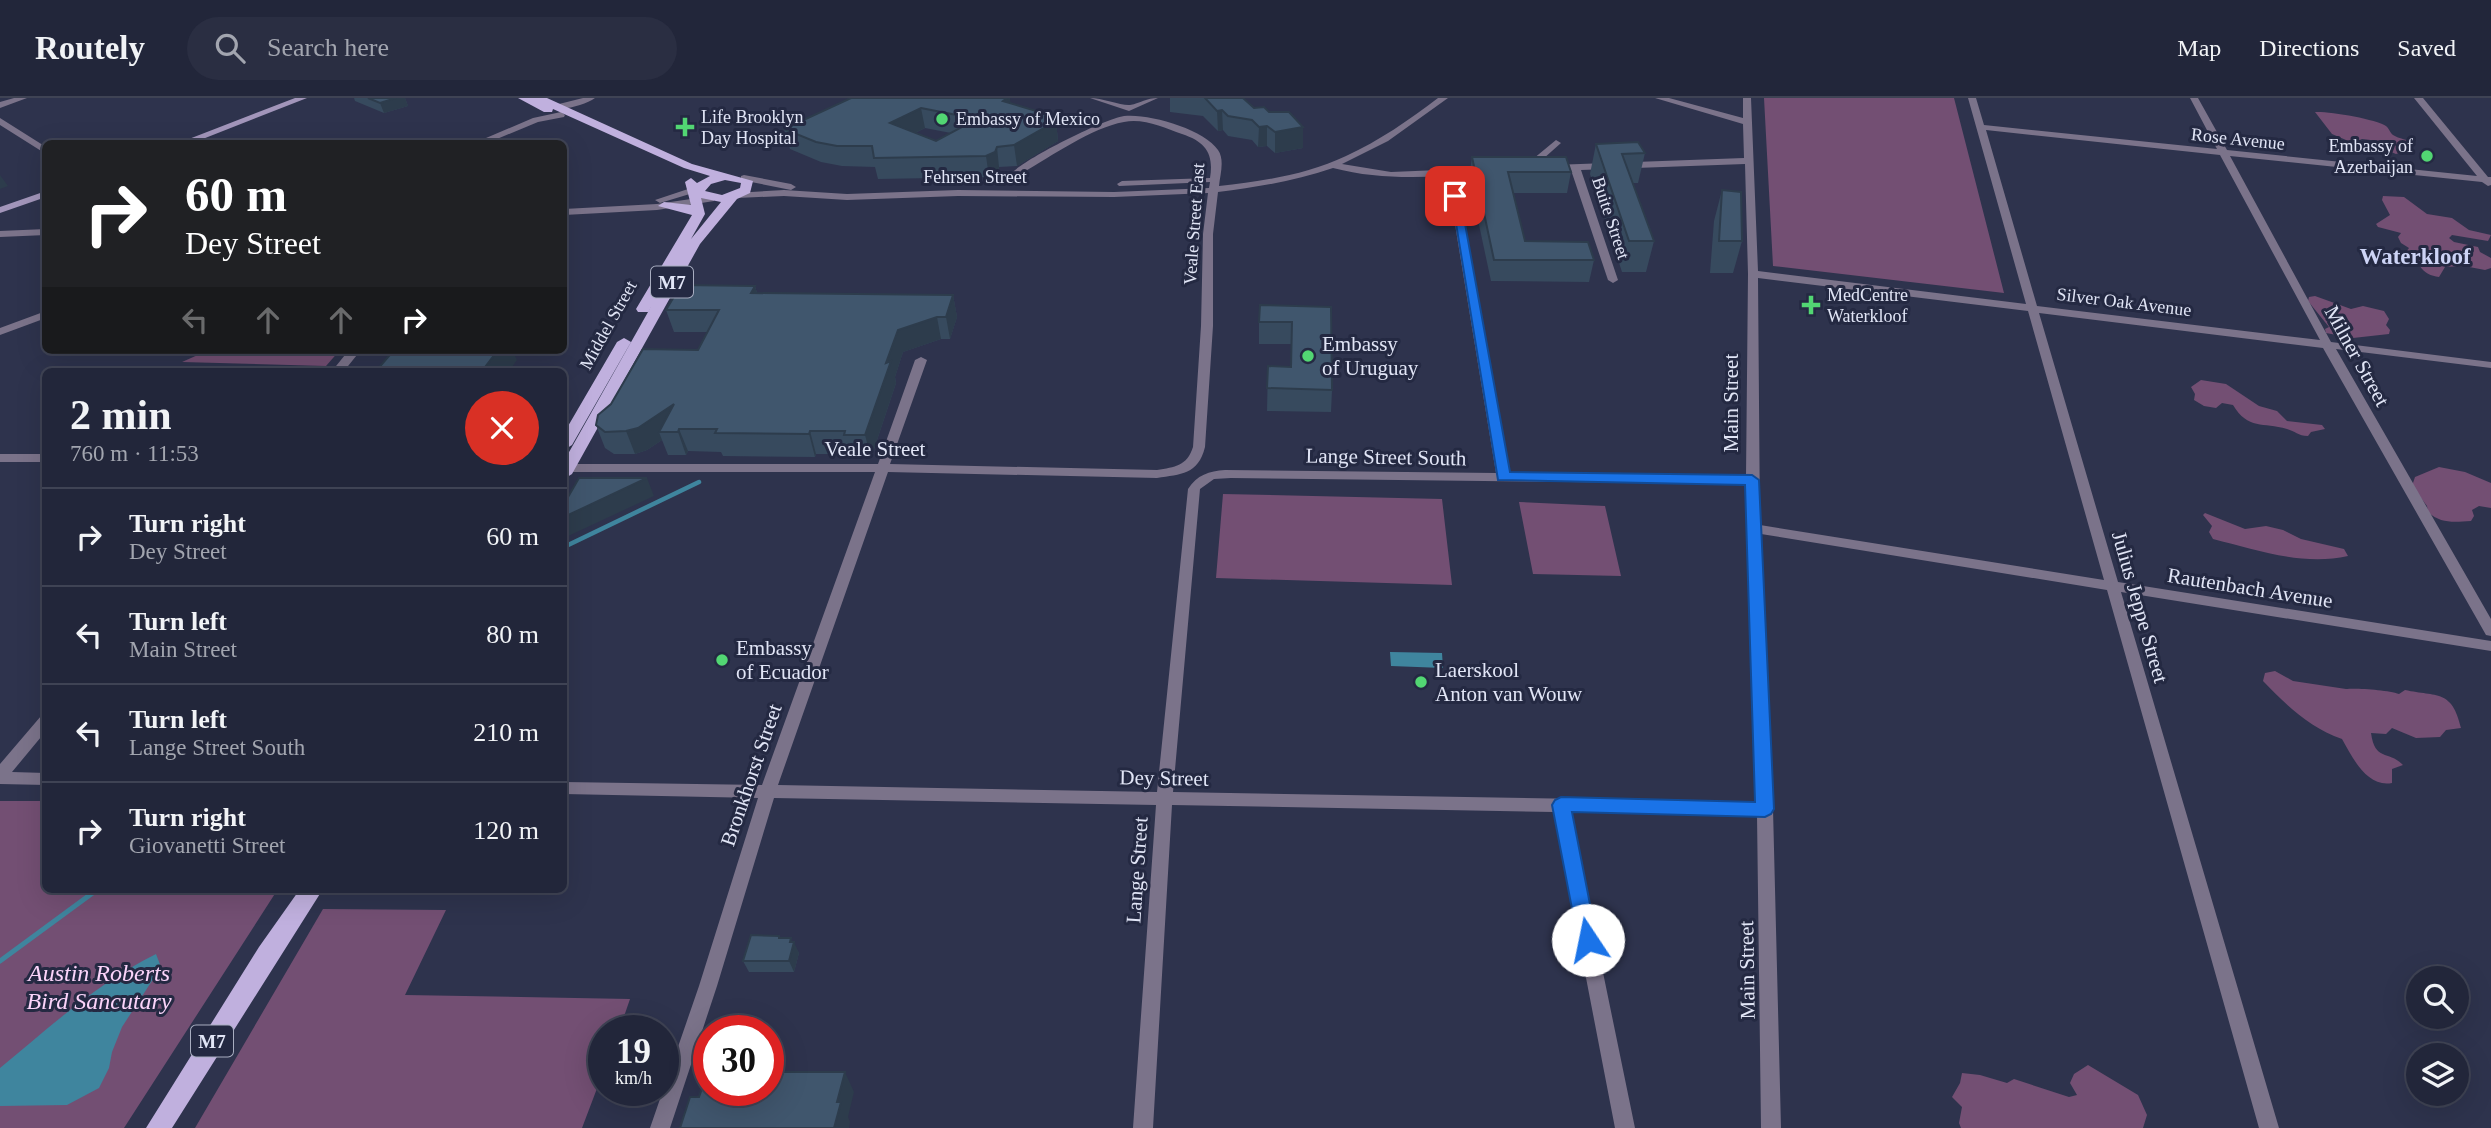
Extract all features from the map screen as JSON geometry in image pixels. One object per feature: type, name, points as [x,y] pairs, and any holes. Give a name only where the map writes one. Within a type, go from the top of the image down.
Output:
[{"type":"main road","points":[[191,140],[303,98]]},
{"type":"main road","points":[[283,107],[316,98]]},
{"type":"main road","points":[[523,98],[688,166],[744,178]]},
{"type":"main road","points":[[538,98],[558,111],[663,162],[699,195],[734,196]]},
{"type":"main road","points":[[664,206],[689,208],[710,180],[725,176]]},
{"type":"main road","name":"M7","points":[[734,196],[748,187],[744,178]]},
{"type":"main road","points":[[0,205],[42,193]]},
{"type":"main road","points":[[0,210],[42,194]]},
{"type":"main road","name":"Middel Street","points":[[567,440],[666,267],[692,228],[699,195]]},
{"type":"main road","name":"Middel Street","points":[[567,466],[694,243],[734,196]]},
{"type":"main road","name":"M7","points":[[267,954],[298,893]]},
{"type":"main road","name":"M7","points":[[158,1128],[267,954],[309,893]]},
{"type":"street","points":[[0,105],[23,98]]},
{"type":"street","points":[[486,140],[591,98]]},
{"type":"street","points":[[1094,98],[1118,106],[1134,107],[1154,98]]},
{"type":"street","points":[[1214,185],[1283,178],[1334,165],[1377,144],[1418,112],[1431,98]]},
{"type":"street","points":[[1214,185],[1328,157],[1444,98]]},
{"type":"street","points":[[1659,98],[1747,122]]},
{"type":"street","name":"Main Street","points":[[1747,98],[1747,161],[1753,274],[1752,480],[1765,809],[1772,1128]]},
{"type":"street","name":"Julius Jeppe Street","points":[[1972,98],[2269,1128]]},
{"type":"street","name":"Milner Street","points":[[2194,98],[2327,344],[2491,631]]},
{"type":"street","points":[[2418,98],[2489,182]]},
{"type":"street","points":[[536,120],[578,103]]},
{"type":"street","name":"Veale Street East","points":[[1018,171],[1097,128],[1119,120],[1136,118],[1156,122],[1204,140],[1216,156],[1208,234],[1208,326],[1201,437],[1196,458],[1185,469]]},
{"type":"street","points":[[0,121],[42,148]]},
{"type":"street","name":"Rose Avenue","points":[[1981,127],[2489,182]]},
{"type":"street","points":[[1545,169],[1538,159],[1556,143]]},
{"type":"street","points":[[1532,169],[1747,161]]},
{"type":"street","points":[[1334,165],[1384,175],[1505,170]]},
{"type":"street","name":"Buite Street","points":[[1575,167],[1613,280]]},
{"type":"street","points":[[1451,173],[1503,476]]},
{"type":"street","name":"Fehrsen Street","points":[[744,178],[809,189],[999,184],[1214,185]]},
{"type":"street","name":"Fehrsen Street","points":[[734,196],[793,193],[863,197],[971,193],[1077,195],[1214,185]]},
{"type":"street","points":[[893,188],[957,189],[971,193]]},
{"type":"street","points":[[614,209],[699,195]]},
{"type":"street","points":[[567,212],[664,206]]},
{"type":"street","points":[[0,234],[42,232]]},
{"type":"street","name":"Silver Oak Avenue","points":[[1753,274],[2491,365]]},
{"type":"street","points":[[0,332],[42,316]]},
{"type":"street","points":[[340,368],[352,354]]},
{"type":"street","name":"Bronkhorst Street","points":[[660,1128],[768,790],[921,360]]},
{"type":"street","points":[[0,458],[42,458]]},
{"type":"street","name":"Veale Street","points":[[567,470],[882,468],[1157,474],[1185,469]]},
{"type":"street","name":"Lange Street South","points":[[1194,489],[1202,480],[1217,474],[1752,480]]},
{"type":"street","name":"Lange Street","points":[[1143,1128],[1164,800],[1194,489]]},
{"type":"street","name":"Rautenbach Avenue","points":[[1755,529],[2491,646]]},
{"type":"street","points":[[0,776],[42,725]]},
{"type":"street","points":[[0,776],[42,779]]},
{"type":"street","name":"Dey Street","points":[[567,788],[1765,809]]},
{"type":"street","points":[[1561,805],[1625,1128]]},
{"type":"green space","points":[[1764,98],[1954,98],[2004,293],[1773,266]]},
{"type":"green space","points":[[2315,112],[2373,121],[2386,126],[2393,135],[2414,144],[2399,147],[2399,153],[2396,154],[2386,150],[2379,141],[2362,139],[2353,143],[2332,134]]},
{"type":"green space","points":[[2383,196],[2404,197],[2427,214],[2452,218],[2469,230],[2491,235],[2488,241],[2452,235],[2449,238],[2454,242],[2478,247],[2480,252],[2491,258],[2491,268],[2485,270],[2464,266],[2445,267],[2439,277],[2426,272],[2420,266],[2424,264],[2406,252],[2409,248],[2401,243],[2398,237],[2401,233],[2378,227],[2376,224],[2390,215],[2382,200]]},
{"type":"green space","points":[[2315,296],[2351,309],[2363,306],[2384,311],[2389,319],[2386,325],[2390,330],[2389,334],[2353,338],[2326,333],[2325,329],[2329,327],[2308,301],[2309,297]]},
{"type":"green space","points":[[200,354],[336,354],[326,366],[182,362]]},
{"type":"green space","points":[[2201,380],[2226,384],[2259,406],[2277,411],[2287,421],[2322,425],[2325,429],[2305,436],[2287,429],[2250,422],[2233,405],[2222,403],[2216,408],[2204,406],[2194,400],[2195,394],[2191,387]]},
{"type":"green space","points":[[2439,467],[2465,472],[2491,483],[2491,508],[2479,506],[2472,510],[2474,516],[2471,521],[2448,521],[2433,516],[2412,486],[2415,477]]},
{"type":"green space","points":[[1223,494],[1442,499],[1452,585],[1216,578]]},
{"type":"green space","points":[[1519,502],[1605,506],[1621,576],[1533,574]]},
{"type":"green space","points":[[2205,513],[2245,529],[2266,526],[2283,530],[2301,539],[2344,549],[2348,556],[2331,559],[2297,558],[2213,539],[2209,532],[2212,526],[2203,515]]},
{"type":"green space","points":[[2275,671],[2293,681],[2399,694],[2405,690],[2442,697],[2453,707],[2461,728],[2446,730],[2440,737],[2416,738],[2392,728],[2386,734],[2371,733],[2379,752],[2403,765],[2392,769],[2392,783],[2375,781],[2361,770],[2342,739],[2309,722],[2263,681],[2265,673]]},
{"type":"green space","name":"Austin Roberts Bird Sancutary","points":[[0,801],[42,801],[42,893],[275,893],[124,1128],[0,1128]]},
{"type":"green space","points":[[323,909],[446,910],[405,995],[630,999],[624,1015],[588,1015],[588,1106],[590,1106],[582,1128],[195,1128]]},
{"type":"green space","points":[[2088,1065],[2138,1095],[2147,1115],[2143,1128],[1961,1128],[1959,1123],[1962,1107],[1952,1097],[1962,1073],[2007,1083],[2014,1079],[2069,1097],[2077,1095],[2070,1083],[2074,1074]]},
{"type":"water","points":[[1390,652],[1442,653],[1443,668],[1391,666]]},
{"type":"water","points":[[156,954],[161,967],[122,1027],[109,1068],[99,1088],[67,1105],[0,1106],[0,1068],[94,992]]},
{"type":"building","points":[[368,98],[396,98],[380,103]]},
{"type":"building","points":[[851,98],[1007,98],[1003,101],[1053,116],[1056,121],[1014,145],[997,147],[995,152],[986,156],[874,158],[872,146],[837,146],[816,142],[784,129]],"holes":[[[921,108],[977,119],[936,141],[890,123]]]},
{"type":"building","points":[[1205,98],[1243,98],[1254,108],[1264,107],[1269,112],[1289,112],[1303,127],[1275,132],[1267,126],[1259,127],[1252,120],[1228,116],[1222,110],[1217,111]]},
{"type":"building","points":[[1638,142],[1645,153],[1622,154],[1654,241],[1629,241],[1596,144]]},
{"type":"building","points":[[1472,157],[1566,157],[1571,172],[1508,172],[1525,241],[1588,242],[1594,260],[1494,260]]},
{"type":"building","points":[[1722,190],[1741,192],[1742,241],[1719,241]]},
{"type":"building","points":[[681,285],[755,286],[751,293],[953,295],[946,317],[937,317],[898,330],[886,363],[891,361],[865,435],[844,435],[845,431],[810,431],[809,434],[715,433],[717,429],[659,432],[674,404],[638,428],[605,432],[596,425],[598,415],[611,404],[643,349],[698,350],[719,310],[666,310]]},
{"type":"building","points":[[1260,305],[1331,307],[1332,390],[1267,388],[1268,366],[1291,367],[1292,322],[1259,322]]},
{"type":"building","points":[[391,354],[495,354],[484,368],[379,368]]},
{"type":"building","points":[[579,478],[647,478],[567,516],[567,499]]},
{"type":"building","points":[[751,935],[791,938],[790,942],[794,942],[789,961],[743,961]]},
{"type":"building","points":[[784,1072],[845,1072],[834,1128],[680,1128],[690,1097],[693,1097],[693,1106],[784,1106]]},
{"type":"waterway","points":[[567,546],[699,482]]},
{"type":"waterway","points":[[0,961],[93,893]]},
{"type":"place","name":"Embassy of Mexico","points":[[942,119]]},
{"type":"place","name":"Life Brooklyn Day Hospital","points":[[685,127]]},
{"type":"place","name":"Embassy of Azerbaijan","points":[[2427,156]]},
{"type":"place","name":"MedCentre Waterkloof","points":[[1811,305]]},
{"type":"place","name":"Embassy of Uruguay","points":[[1308,356]]},
{"type":"place","name":"Embassy of Ecuador","points":[[722,660]]},
{"type":"place","name":"Laerskool Anton van Wouw","points":[[1421,682]]},
{"type":"district","name":"Waterkloof","points":[[2415,256]]},
{"type":"route","points":[[1455,196],[1503,476],[1752,480],[1765,809],[1561,805],[1588,940]]}]
